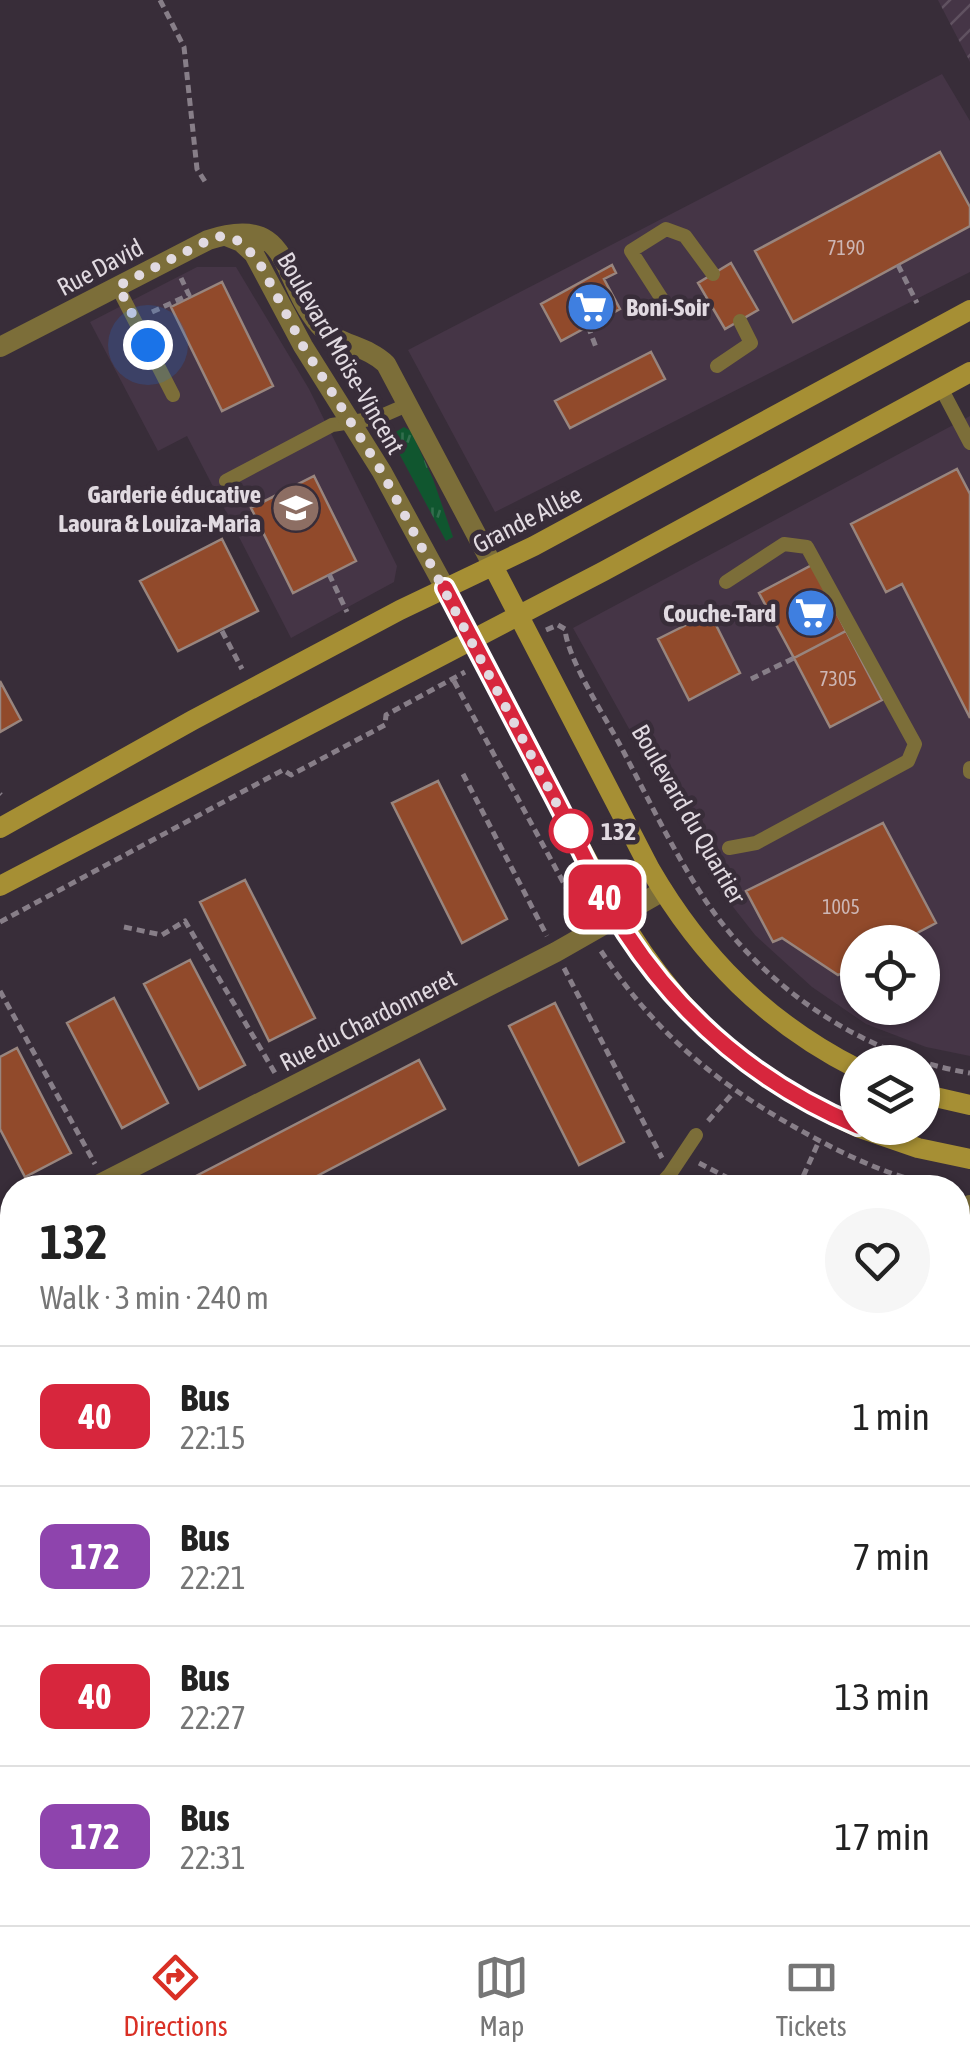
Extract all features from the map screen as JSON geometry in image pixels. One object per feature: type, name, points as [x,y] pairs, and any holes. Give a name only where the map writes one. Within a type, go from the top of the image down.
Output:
[{"type":"main road","name":"Grande Allée","points":[[0,828],[194,720],[493,566],[970,310]]},
{"type":"main road","points":[[0,886],[472,640],[970,372]]},
{"type":"main road","points":[[493,566],[663,891],[688,928],[740,988],[796,1034],[840,1059]]},
{"type":"main road","points":[[445,588],[617,918],[660,979],[728,1049],[787,1090],[840,1117]]},
{"type":"main road","points":[[940,1098],[970,1105]]},
{"type":"main road","points":[[910,1145],[970,1159]]},
{"type":"street","name":"Boulevard Moïse-Vincent","points":[[226,236],[256,234],[275,244],[321,328],[379,357],[394,375],[493,566]]},
{"type":"street","name":"Rue David","points":[[0,348],[208,240],[226,236]]},
{"type":"street","name":"Boulevard Moïse-Vincent","points":[[226,236],[241,242],[254,254],[303,346],[382,472],[445,588]]},
{"type":"street","name":"Rue du Chardonneret","points":[[116,1175],[556,952],[663,891]]},
{"type":"lane","points":[[669,310],[631,251],[666,229],[685,236],[714,274]]},
{"type":"lane","points":[[118,286],[173,395]]},
{"type":"lane","points":[[716,366],[751,343],[740,321]]},
{"type":"lane","points":[[941,388],[970,443]]},
{"type":"lane","points":[[226,481],[332,425],[376,418],[408,404]]},
{"type":"lane","points":[[726,582],[784,544],[807,547],[914,744],[908,761],[756,843],[729,848]]},
{"type":"lane","points":[[670,1174],[696,1135]]},
{"type":"path","points":[[160,0],[184,47],[197,169],[206,183]]},
{"type":"path","points":[[898,265],[917,304]]},
{"type":"path","points":[[135,320],[188,295]]},
{"type":"path","points":[[588,326],[598,350]]},
{"type":"path","points":[[329,574],[347,612]]},
{"type":"path","name":"Boulevard du Quartier","points":[[561,626],[586,681],[689,874],[742,945],[781,983],[839,1025],[903,1055],[970,1073]]},
{"type":"path","points":[[222,631],[242,669]]},
{"type":"path","points":[[751,679],[794,658]]},
{"type":"path","points":[[0,922],[284,770],[292,774],[385,724],[386,715],[454,680],[576,906]]},
{"type":"path","points":[[463,774],[670,1174]]},
{"type":"path","points":[[124,926],[162,934],[185,921],[286,1090]]},
{"type":"path","points":[[0,991],[93,1175]]},
{"type":"path","points":[[696,1135],[735,1092]]},
{"type":"path","points":[[804,1175],[820,1141]]},
{"type":"path","points":[[683,1155],[722,1175]]},
{"type":"shaded area","points":[[938,0],[970,0],[970,62]]},
{"type":"shaded area","points":[[942,74],[970,121],[970,272],[495,512],[408,350]]},
{"type":"shaded area","points":[[197,267],[236,267],[309,389],[397,566],[394,582],[291,638],[187,436],[158,451],[90,322]]},
{"type":"shaded area","points":[[970,416],[970,1056],[940,1050],[940,1045],[921,1045],[869,1025],[940,1025],[940,925],[840,925],[840,1006],[812,987],[755,935],[716,885],[573,628]]},
{"type":"green space","points":[[404,427],[411,431],[433,479],[453,537],[446,541],[393,442],[394,433]]},
{"type":"building","points":[[940,152],[970,207],[970,226],[793,322],[755,251]]},
{"type":"building","points":[[731,263],[758,310],[725,329],[698,283]]},
{"type":"building","points":[[612,265],[616,273],[604,279],[620,309],[561,341],[541,304]]},
{"type":"building","points":[[222,282],[273,386],[222,411],[171,307]]},
{"type":"building","points":[[651,352],[665,379],[570,428],[555,401]]},
{"type":"building","points":[[957,469],[970,494],[970,718],[902,584],[886,592],[851,524]]},
{"type":"building","points":[[314,476],[356,561],[293,593],[251,508]]},
{"type":"building","points":[[222,539],[258,611],[178,651],[140,581]]},
{"type":"building","points":[[812,565],[846,631],[794,658],[759,593]]},
{"type":"building","points":[[710,613],[740,673],[689,700],[658,639]]},
{"type":"building","points":[[846,631],[882,700],[830,727],[794,658]]},
{"type":"building","points":[[0,681],[21,720],[0,732]]},
{"type":"building","points":[[438,781],[507,919],[462,943],[392,803]]},
{"type":"building","points":[[883,823],[936,923],[840,925],[838,975],[782,938],[773,942],[746,891]]},
{"type":"building","points":[[245,880],[315,1018],[269,1041],[200,902]]},
{"type":"building","points":[[190,960],[245,1065],[199,1089],[144,984]]},
{"type":"building","points":[[114,998],[168,1103],[122,1128],[67,1023]]},
{"type":"building","points":[[555,1003],[624,1142],[579,1165],[509,1026]]},
{"type":"building","points":[[17,1048],[71,1153],[29,1175],[24,1175],[0,1129],[0,1057]]},
{"type":"building","points":[[419,1060],[445,1109],[319,1175],[198,1175]]},
{"type":"bus line","name":"40","points":[[445,588],[606,900],[645,959],[694,1017],[728,1049],[765,1077],[840,1118]]},
{"type":"place","name":"Boni-Soir","points":[[591,307]]},
{"type":"place","name":"Garderie éducative Laoura & Louiza-Maria","points":[[296,508]]},
{"type":"place","name":"Couche-Tard","points":[[811,613]]},
{"type":"place","name":"132","points":[[571,831]]},
{"type":"route","points":[[148,345],[118,286],[215,237],[234,238],[254,254],[303,346],[382,472],[571,831]]}]
